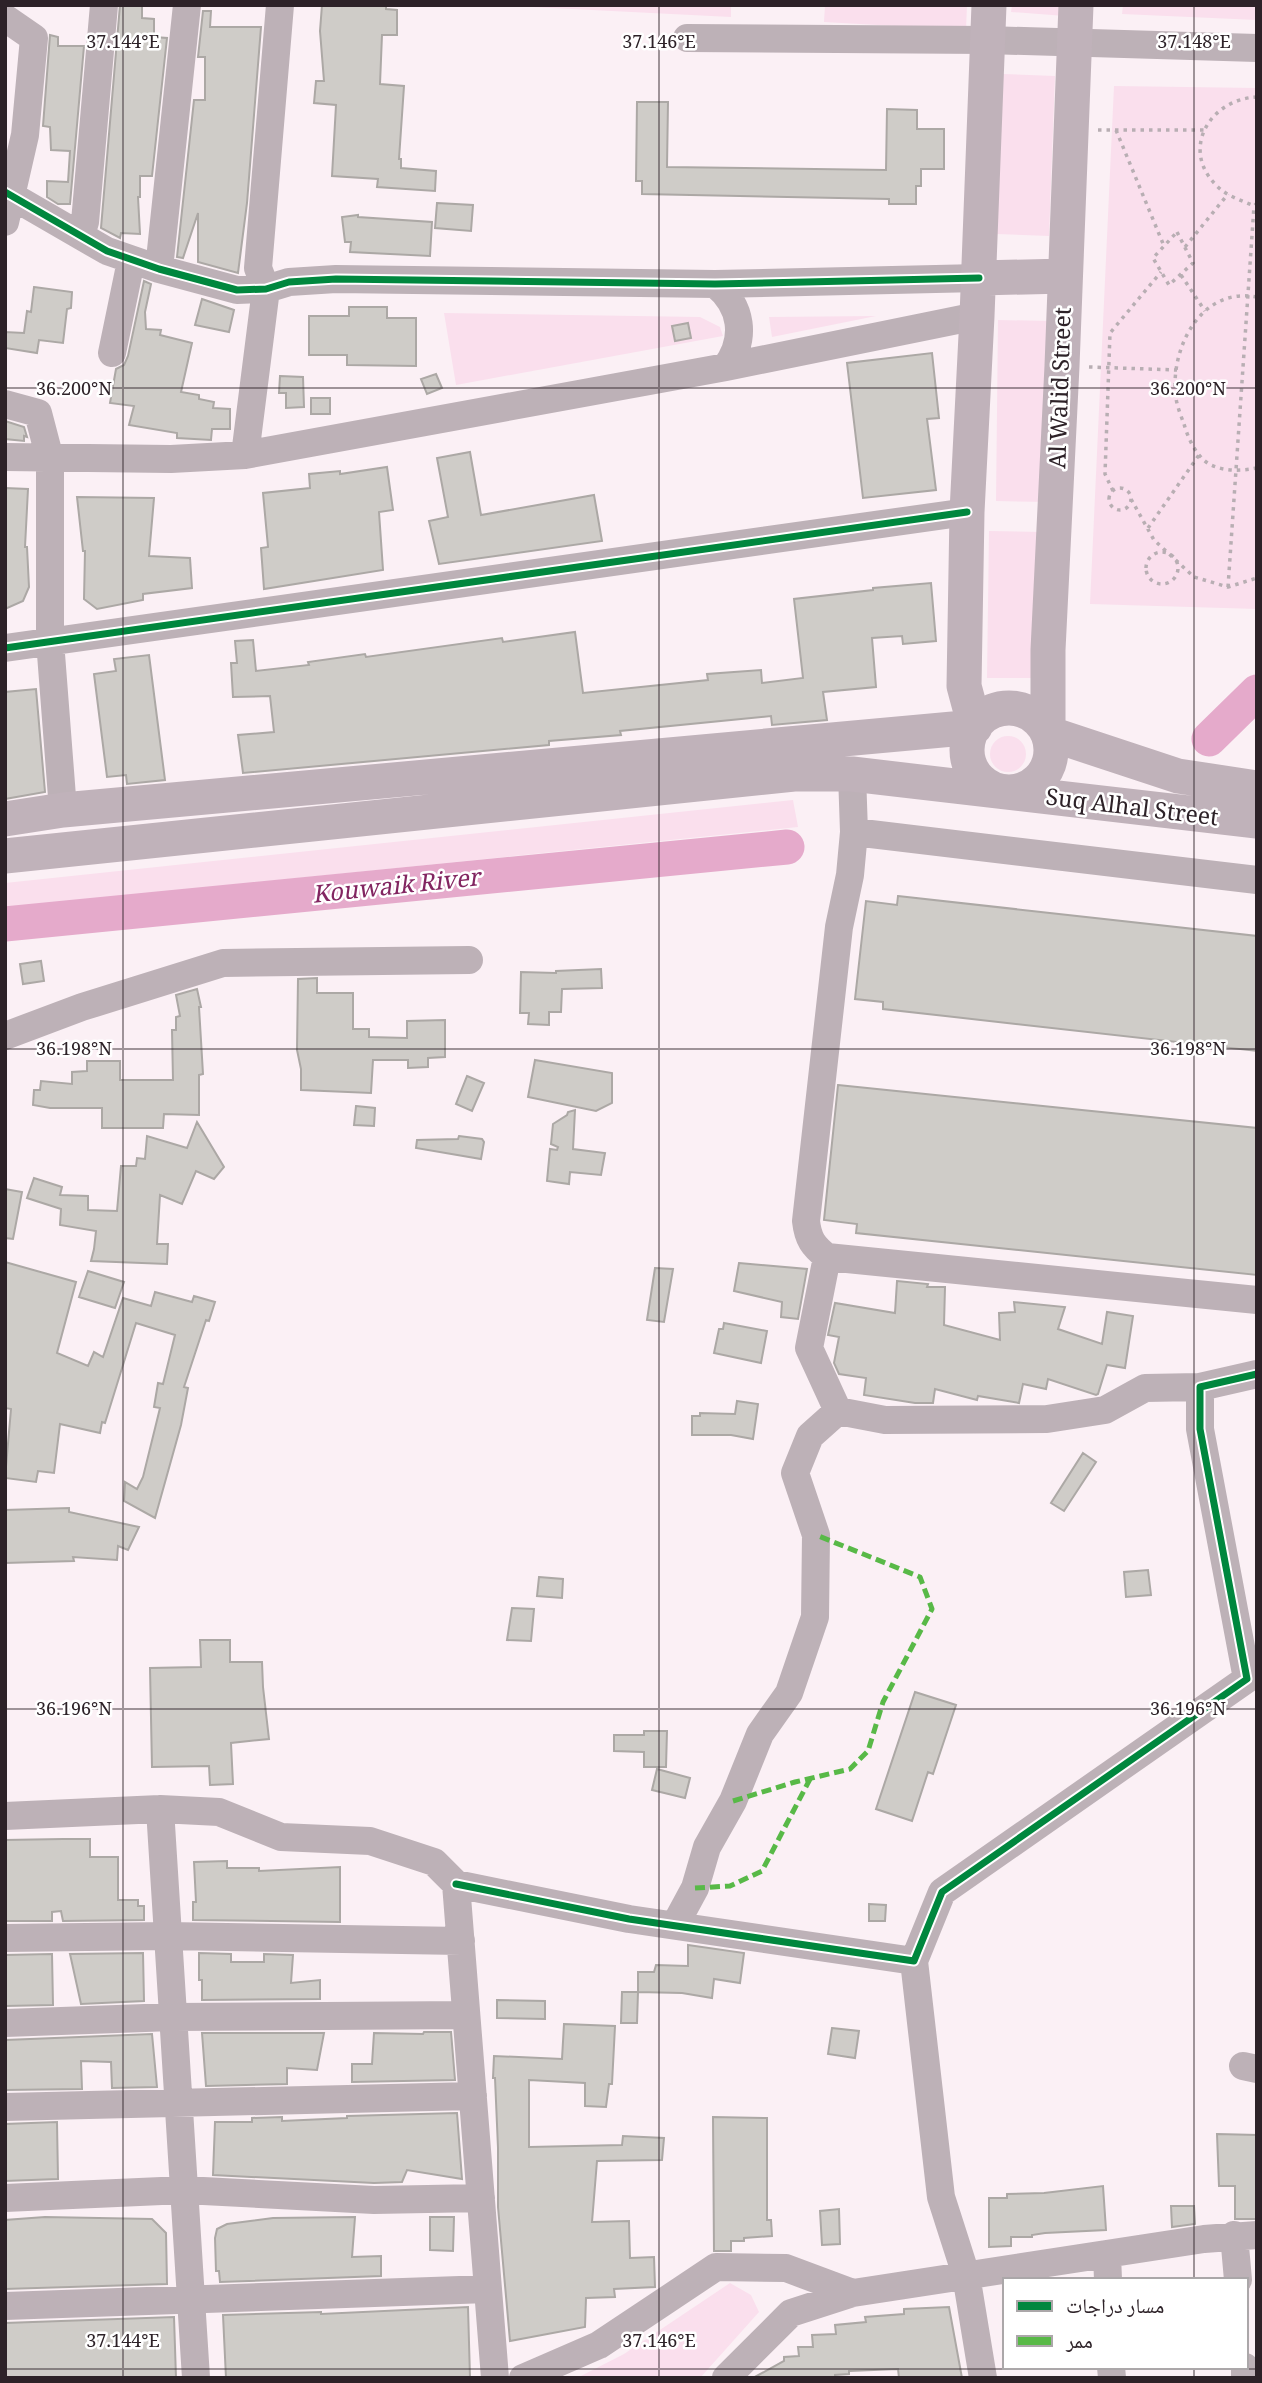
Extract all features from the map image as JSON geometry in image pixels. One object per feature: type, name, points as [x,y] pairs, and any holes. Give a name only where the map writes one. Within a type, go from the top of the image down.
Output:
[{"type":"main road","points":[[975,727],[964,686],[967,512],[989,5]]},
{"type":"main road","name":"Al Walid Street","points":[[1048,733],[1048,650],[1076,5]]},
{"type":"main road","points":[[979,278],[1065,276]]},
{"type":"main road","points":[[1019,710],[1041,723],[1048,733],[1051,757],[1041,778],[1031,786],[1008,792],[995,790],[975,775],[967,751],[969,738],[983,718],[994,711],[1019,710]]},
{"type":"main road","points":[[5,819],[63,810],[975,727]]},
{"type":"main road","name":"Suq Alhal Street","points":[[1048,733],[1178,776],[1257,788]]},
{"type":"main road","name":"Suq Alhal Street","points":[[5,856],[794,774],[852,774],[1257,821]]},
{"type":"street","points":[[81,235],[85,222],[104,5]]},
{"type":"street","points":[[159,269],[187,5]]},
{"type":"street","points":[[245,455],[266,289],[258,268],[280,5]]},
{"type":"street","points":[[5,18],[34,38],[25,135],[7,203],[81,235],[107,251],[131,261],[237,290],[266,289],[289,282],[336,279],[715,284],[979,278]]},
{"type":"street","points":[[687,38],[987,40],[1257,48]]},
{"type":"street","points":[[112,354],[131,261]]},
{"type":"street","points":[[715,284],[732,300],[740,323],[738,346],[726,367]]},
{"type":"street","points":[[5,457],[171,459],[245,455],[726,367],[977,316]]},
{"type":"street","points":[[5,404],[38,413],[50,459],[50,641],[63,810]]},
{"type":"street","points":[[5,648],[967,512]]},
{"type":"street","points":[[5,635],[50,641]]},
{"type":"street","points":[[852,774],[854,832],[850,875],[839,927],[806,1221],[808,1236],[814,1247],[827,1257],[1257,1300]]},
{"type":"street","points":[[854,832],[1257,880]]},
{"type":"street","points":[[5,1036],[82,1007],[223,962],[468,960]]},
{"type":"street","points":[[827,1257],[809,1348],[838,1412]]},
{"type":"street","points":[[838,1412],[885,1420],[1047,1419],[1105,1410],[1145,1388],[1200,1387],[1257,1374]]},
{"type":"street","points":[[984,2378],[966,2275],[940,2197],[914,1961],[942,1892],[1252,1677],[1200,1429],[1200,1387]]},
{"type":"street","points":[[675,1925],[695,1888],[708,1847],[733,1801],[760,1734],[789,1693],[814,1617],[816,1535],[795,1473],[810,1436],[838,1412]]},
{"type":"street","points":[[5,1816],[160,1809],[219,1812],[281,1837],[370,1841],[433,1862],[456,1884],[629,1919],[914,1961]]},
{"type":"street","points":[[160,1809],[196,2378]]},
{"type":"street","points":[[456,1884],[495,2378]]},
{"type":"street","points":[[5,1938],[168,1936],[461,1941]]},
{"type":"street","points":[[5,2023],[173,2017],[466,2015]]},
{"type":"street","points":[[5,2107],[473,2096]]},
{"type":"street","points":[[5,2198],[184,2190],[374,2200],[481,2198]]},
{"type":"street","points":[[726,2378],[791,2313],[853,2293],[966,2275],[1107,2267],[1245,2235],[1238,2278]]},
{"type":"street","points":[[523,2378],[599,2345],[716,2267],[786,2268],[853,2293]]},
{"type":"street","points":[[5,2306],[488,2288]]},
{"type":"path","points":[[1228,587],[1255,204],[1228,194],[1211,180],[1202,160],[1200,145],[1204,130],[1213,115],[1226,104],[1242,97],[1257,97]]},
{"type":"path","points":[[1071,130],[1204,130]]},
{"type":"path","points":[[1116,130],[1164,246]]},
{"type":"path","points":[[1185,247],[1228,194]]},
{"type":"path","points":[[1177,232],[1185,247],[1193,263],[1169,285],[1153,258],[1177,232]]},
{"type":"path","points":[[1131,499],[1126,508],[1116,509],[1110,500],[1113,491],[1105,474],[1110,333],[1161,272]]},
{"type":"path","points":[[1181,275],[1205,311]]},
{"type":"path","points":[[1257,297],[1248,295],[1223,298],[1199,315],[1188,332],[1177,370],[1176,397],[1188,438],[1199,455],[1209,464],[1236,472],[1257,468]]},
{"type":"path","points":[[1062,366],[1177,370]]},
{"type":"path","points":[[1147,528],[1199,455]]},
{"type":"path","points":[[1113,491],[1119,488],[1126,490],[1154,540],[1194,577],[1228,587],[1257,578]]},
{"type":"path","points":[[1161,552],[1174,557],[1179,565],[1175,579],[1166,584],[1152,581],[1146,568],[1148,559],[1161,552]]},
{"type":"shaded area","points":[[508,5],[731,5],[731,17],[512,6]]},
{"type":"shaded area","points":[[825,5],[967,5],[966,30],[824,22]]},
{"type":"shaded area","points":[[1012,5],[1065,5],[1065,16],[1011,12]]},
{"type":"shaded area","points":[[1123,5],[1257,5],[1257,20],[1122,14]]},
{"type":"shaded area","points":[[1003,74],[1055,76],[1049,236],[996,234]]},
{"type":"shaded area","points":[[1114,86],[1257,88],[1257,609],[1090,604]]},
{"type":"shaded area","points":[[444,313],[700,317],[720,327],[723,336],[456,385]]},
{"type":"shaded area","points":[[876,316],[772,337],[769,317]]},
{"type":"shaded area","points":[[998,320],[1051,321],[1049,502],[996,501]]},
{"type":"shaded area","points":[[989,531],[1042,532],[1041,678],[987,678]]},
{"type":"shaded area","points":[[1008,736],[1021,741],[1026,754],[1021,767],[1008,772],[995,767],[990,754],[995,741]]},
{"type":"shaded area","points":[[793,800],[798,827],[5,908],[5,883]]},
{"type":"shaded area","points":[[730,2283],[751,2295],[759,2312],[700,2378],[577,2378],[624,2354]]},
{"type":"building","points":[[120,5],[142,5],[142,18],[154,19],[154,37],[167,38],[152,176],[140,176],[140,234],[121,233],[120,238],[101,228]]},
{"type":"building","points":[[322,5],[386,5],[386,9],[397,10],[397,35],[382,35],[380,84],[404,86],[399,159],[401,168],[436,171],[435,191],[377,187],[378,179],[332,176],[336,105],[314,103],[316,81],[324,81],[320,31]]},
{"type":"building","points":[[203,11],[211,11],[210,27],[261,27],[247,203],[238,273],[198,262],[198,213],[183,258],[177,257],[194,100],[205,100],[205,57],[198,57]]},
{"type":"building","points":[[50,35],[58,37],[58,46],[84,46],[70,204],[58,204],[47,197],[47,181],[68,182],[70,151],[51,150],[50,127],[43,126]]},
{"type":"building","points":[[637,102],[668,102],[667,167],[886,170],[887,109],[917,110],[917,129],[944,129],[944,169],[921,169],[921,186],[916,186],[916,204],[889,204],[889,199],[642,194],[642,181],[636,181]]},
{"type":"building","points":[[437,203],[473,205],[471,231],[435,228]]},
{"type":"building","points":[[358,215],[432,222],[430,256],[350,252],[351,242],[345,242],[342,217]]},
{"type":"building","points":[[144,281],[151,284],[145,312],[146,329],[161,330],[160,335],[192,343],[181,392],[199,395],[199,399],[214,402],[213,408],[230,409],[230,429],[212,429],[211,440],[177,438],[177,433],[129,425],[134,406],[110,403],[116,369],[124,365],[128,356]]},
{"type":"building","points":[[34,287],[72,292],[63,343],[39,340],[37,353],[5,348],[5,332],[24,333],[27,311],[31,312]]},
{"type":"building","points":[[202,299],[234,310],[229,332],[195,325]]},
{"type":"building","points":[[349,307],[387,307],[387,318],[416,318],[416,366],[347,365],[347,355],[309,355],[309,316],[349,316]]},
{"type":"building","points":[[688,323],[691,338],[675,341],[672,326]]},
{"type":"building","points":[[932,353],[939,418],[927,419],[936,490],[863,498],[847,363]]},
{"type":"building","points":[[436,374],[442,388],[427,394],[421,379]]},
{"type":"building","points":[[280,376],[303,377],[304,407],[286,408],[286,393],[279,393]]},
{"type":"building","points":[[311,398],[330,398],[330,414],[311,414]]},
{"type":"building","points":[[5,421],[24,427],[27,437],[24,436],[24,441],[5,439]]},
{"type":"building","points":[[470,452],[481,515],[594,495],[602,541],[439,564],[429,521],[448,517],[437,458]]},
{"type":"building","points":[[387,467],[393,510],[379,512],[383,570],[264,589],[261,548],[268,547],[263,493],[310,488],[309,474],[340,471],[340,474]]},
{"type":"building","points":[[5,488],[28,489],[25,547],[29,587],[23,601],[5,609]]},
{"type":"building","points":[[77,497],[154,498],[149,556],[190,558],[192,588],[143,594],[143,600],[97,609],[84,599],[85,551]]},
{"type":"building","points":[[931,583],[936,641],[903,644],[902,636],[872,638],[876,687],[823,692],[827,720],[772,725],[771,716],[620,731],[621,735],[549,741],[549,745],[243,773],[238,735],[274,732],[270,696],[233,697],[231,663],[237,663],[235,641],[253,640],[256,671],[309,665],[308,662],[365,654],[366,657],[502,638],[503,642],[575,632],[583,693],[708,680],[707,674],[761,670],[762,683],[803,678],[794,599]]},
{"type":"building","points":[[149,655],[165,780],[127,784],[126,775],[107,777],[94,674],[116,671],[114,659]]},
{"type":"building","points":[[36,689],[45,792],[5,799],[5,692]]},
{"type":"building","points":[[898,896],[1257,936],[1257,1051],[883,1009],[883,1002],[855,999],[866,901],[897,905]]},
{"type":"building","points":[[41,961],[44,981],[23,984],[20,964]]},
{"type":"building","points":[[601,969],[602,988],[562,989],[561,1012],[549,1012],[549,1025],[528,1024],[529,1013],[520,1013],[521,972],[556,973]]},
{"type":"building","points":[[317,978],[317,993],[353,993],[353,1029],[369,1029],[369,1037],[407,1038],[407,1021],[445,1020],[445,1057],[428,1058],[428,1067],[408,1068],[408,1060],[373,1060],[371,1093],[301,1090],[297,1050],[298,979]]},
{"type":"building","points":[[197,989],[201,1007],[203,1074],[199,1075],[199,1115],[164,1114],[163,1128],[102,1128],[102,1108],[50,1108],[33,1105],[34,1090],[40,1090],[41,1081],[72,1084],[72,1072],[87,1071],[87,1061],[120,1061],[120,1080],[173,1080],[172,1030],[176,1030],[176,1017],[180,1016],[176,995]]},
{"type":"building","points":[[535,1060],[612,1073],[612,1103],[596,1111],[528,1097]]},
{"type":"building","points":[[467,1076],[484,1083],[472,1111],[456,1104]]},
{"type":"building","points":[[838,1085],[1257,1128],[1257,1275],[856,1233],[857,1224],[824,1220]]},
{"type":"building","points":[[356,1106],[375,1108],[374,1126],[354,1125]]},
{"type":"building","points":[[575,1110],[573,1149],[605,1153],[601,1175],[570,1172],[569,1184],[547,1181],[550,1149],[557,1150],[558,1147],[551,1144],[553,1124]]},
{"type":"building","points":[[197,1122],[224,1167],[214,1179],[196,1171],[182,1204],[160,1195],[157,1244],[168,1244],[167,1264],[91,1261],[96,1231],[60,1225],[61,1209],[27,1198],[34,1178],[62,1187],[60,1195],[88,1196],[88,1210],[117,1211],[121,1166],[136,1166],[137,1158],[145,1159],[147,1136],[187,1148]]},
{"type":"building","points":[[459,1136],[482,1139],[484,1142],[481,1159],[416,1148],[417,1140],[458,1139]]},
{"type":"building","points":[[5,1189],[22,1192],[13,1239],[5,1238]]},
{"type":"building","points":[[5,1262],[76,1282],[57,1353],[88,1366],[94,1352],[103,1357],[123,1298],[151,1306],[155,1292],[192,1302],[194,1296],[215,1302],[209,1321],[206,1320],[184,1387],[188,1388],[181,1425],[155,1518],[124,1501],[125,1482],[137,1489],[143,1477],[160,1408],[154,1407],[158,1383],[163,1384],[175,1335],[136,1323],[100,1433],[60,1424],[54,1473],[38,1471],[36,1482],[5,1478],[11,1409],[5,1408]]},
{"type":"building","points":[[739,1263],[807,1269],[798,1319],[781,1317],[782,1302],[734,1291]]},
{"type":"building","points":[[655,1268],[673,1269],[664,1322],[647,1320]]},
{"type":"building","points":[[88,1271],[124,1282],[115,1308],[79,1297]]},
{"type":"building","points":[[897,1281],[928,1284],[927,1287],[945,1287],[944,1325],[1000,1340],[999,1313],[1015,1312],[1014,1302],[1065,1307],[1058,1329],[1102,1344],[1107,1312],[1133,1316],[1125,1368],[1107,1365],[1096,1395],[1048,1379],[1046,1389],[1023,1384],[1019,1403],[978,1396],[977,1400],[935,1389],[933,1403],[864,1395],[866,1378],[839,1374],[834,1363],[839,1337],[828,1335],[835,1303],[895,1313]]},
{"type":"building","points":[[724,1323],[767,1331],[761,1363],[714,1353],[719,1329],[723,1329]]},
{"type":"building","points":[[737,1401],[758,1404],[753,1439],[731,1435],[692,1435],[692,1416],[700,1416],[700,1413],[735,1414]]},
{"type":"building","points":[[1083,1453],[1096,1462],[1064,1511],[1051,1503]]},
{"type":"building","points":[[69,1508],[69,1512],[139,1527],[128,1550],[118,1546],[117,1560],[73,1557],[74,1561],[5,1563],[5,1510]]},
{"type":"building","points":[[1148,1570],[1151,1595],[1126,1597],[1124,1572]]},
{"type":"building","points":[[539,1577],[563,1579],[562,1598],[537,1596]]},
{"type":"building","points":[[512,1608],[534,1609],[531,1641],[507,1640]]},
{"type":"building","points":[[200,1640],[230,1640],[230,1662],[262,1662],[269,1739],[231,1743],[233,1784],[210,1785],[209,1766],[152,1767],[150,1668],[201,1667]]},
{"type":"building","points":[[915,1692],[956,1705],[933,1774],[928,1772],[912,1821],[876,1809]]},
{"type":"building","points":[[644,1731],[667,1731],[666,1767],[644,1767],[644,1752],[614,1751],[614,1735],[644,1735]]},
{"type":"building","points":[[657,1769],[690,1778],[685,1798],[652,1790]]},
{"type":"building","points":[[90,1839],[90,1857],[118,1857],[118,1900],[138,1900],[138,1906],[144,1906],[144,1920],[63,1921],[61,1911],[52,1912],[52,1921],[5,1921],[5,1840]]},
{"type":"building","points":[[227,1861],[227,1868],[259,1868],[259,1871],[340,1867],[340,1922],[193,1920],[193,1902],[196,1902],[194,1862]]},
{"type":"building","points":[[869,1904],[886,1905],[885,1921],[869,1921]]},
{"type":"building","points":[[688,1945],[744,1953],[740,1983],[714,1979],[712,1998],[682,1993],[638,1992],[638,1972],[654,1972],[656,1965],[688,1966]]},
{"type":"building","points":[[143,1953],[144,2001],[81,2004],[70,1954]]},
{"type":"building","points":[[199,1953],[231,1954],[231,1962],[264,1962],[264,1954],[293,1955],[291,1983],[320,1980],[320,1999],[202,2000]]},
{"type":"building","points":[[52,1954],[53,2005],[5,2006],[5,1955]]},
{"type":"building","points":[[622,1992],[638,1992],[637,2023],[621,2023]]},
{"type":"building","points":[[497,2000],[545,2001],[545,2019],[497,2018]]},
{"type":"building","points":[[564,2024],[615,2026],[612,2084],[609,2084],[606,2107],[585,2106],[585,2083],[529,2080],[529,2147],[622,2145],[623,2136],[664,2138],[662,2160],[597,2161],[592,2222],[629,2221],[630,2258],[654,2257],[655,2287],[614,2289],[615,2297],[586,2298],[585,2327],[510,2341],[498,2207],[494,2056],[562,2059]]},
{"type":"building","points":[[832,2028],[859,2031],[855,2058],[828,2054]]},
{"type":"building","points":[[451,2032],[455,2080],[352,2082],[352,2064],[372,2064],[374,2033]]},
{"type":"building","points":[[202,2033],[324,2033],[317,2070],[287,2068],[287,2084],[206,2086]]},
{"type":"building","points":[[152,2034],[157,2087],[112,2088],[111,2062],[81,2061],[82,2089],[5,2090],[6,2040]]},
{"type":"building","points":[[457,2113],[462,2179],[407,2170],[402,2182],[374,2183],[213,2175],[215,2122],[252,2122],[252,2118],[282,2117],[282,2121]]},
{"type":"building","points":[[713,2117],[767,2118],[767,2220],[771,2220],[772,2236],[731,2241],[731,2251],[714,2251]]},
{"type":"building","points":[[57,2122],[58,2179],[5,2181],[5,2124]]},
{"type":"building","points":[[1217,2134],[1257,2135],[1257,2219],[1235,2219],[1235,2186],[1219,2186]]},
{"type":"building","points":[[1103,2186],[1106,2230],[1011,2237],[1011,2246],[989,2247],[989,2198]]},
{"type":"building","points":[[1171,2206],[1194,2206],[1195,2224],[1172,2227]]},
{"type":"building","points":[[839,2209],[840,2244],[822,2245],[820,2211]]},
{"type":"building","points":[[45,2217],[152,2219],[166,2233],[167,2284],[5,2289],[5,2220]]},
{"type":"building","points":[[355,2217],[352,2257],[381,2256],[381,2276],[220,2282],[219,2271],[216,2271],[215,2238],[217,2229],[227,2224],[273,2218]]},
{"type":"building","points":[[430,2217],[454,2217],[453,2251],[430,2250]]},
{"type":"building","points":[[468,2307],[470,2378],[226,2378],[223,2315],[321,2314]]},
{"type":"building","points":[[949,2307],[962,2378],[899,2378],[898,2369],[849,2371],[849,2374],[835,2375],[835,2378],[753,2378],[784,2361],[784,2357],[799,2356],[798,2347],[813,2347],[812,2335],[836,2334],[835,2325],[866,2322],[865,2317],[904,2314],[904,2309]]},
{"type":"building","points":[[174,2317],[176,2378],[5,2378],[5,2323]]},
{"type":"waterway","name":"Kouwaik River","points":[[1209,739],[1257,692]]},
{"type":"waterway","name":"Kouwaik River","points":[[5,924],[787,847]]},
{"type":"marked path","points":[[733,1801],[850,1769],[868,1751],[883,1702],[932,1609],[920,1577],[816,1535]]},
{"type":"marked path","points":[[695,1888],[730,1886],[762,1871],[810,1779]]},
{"type":"cycle path","points":[[5,192],[107,251],[159,269],[237,290],[266,289],[289,282],[336,279],[715,284],[979,278]]},
{"type":"cycle path","points":[[5,648],[967,512]]},
{"type":"cycle path","points":[[456,1884],[629,1919],[914,1961],[942,1892],[1247,1679],[1200,1429],[1200,1387],[1257,1374]]}]
